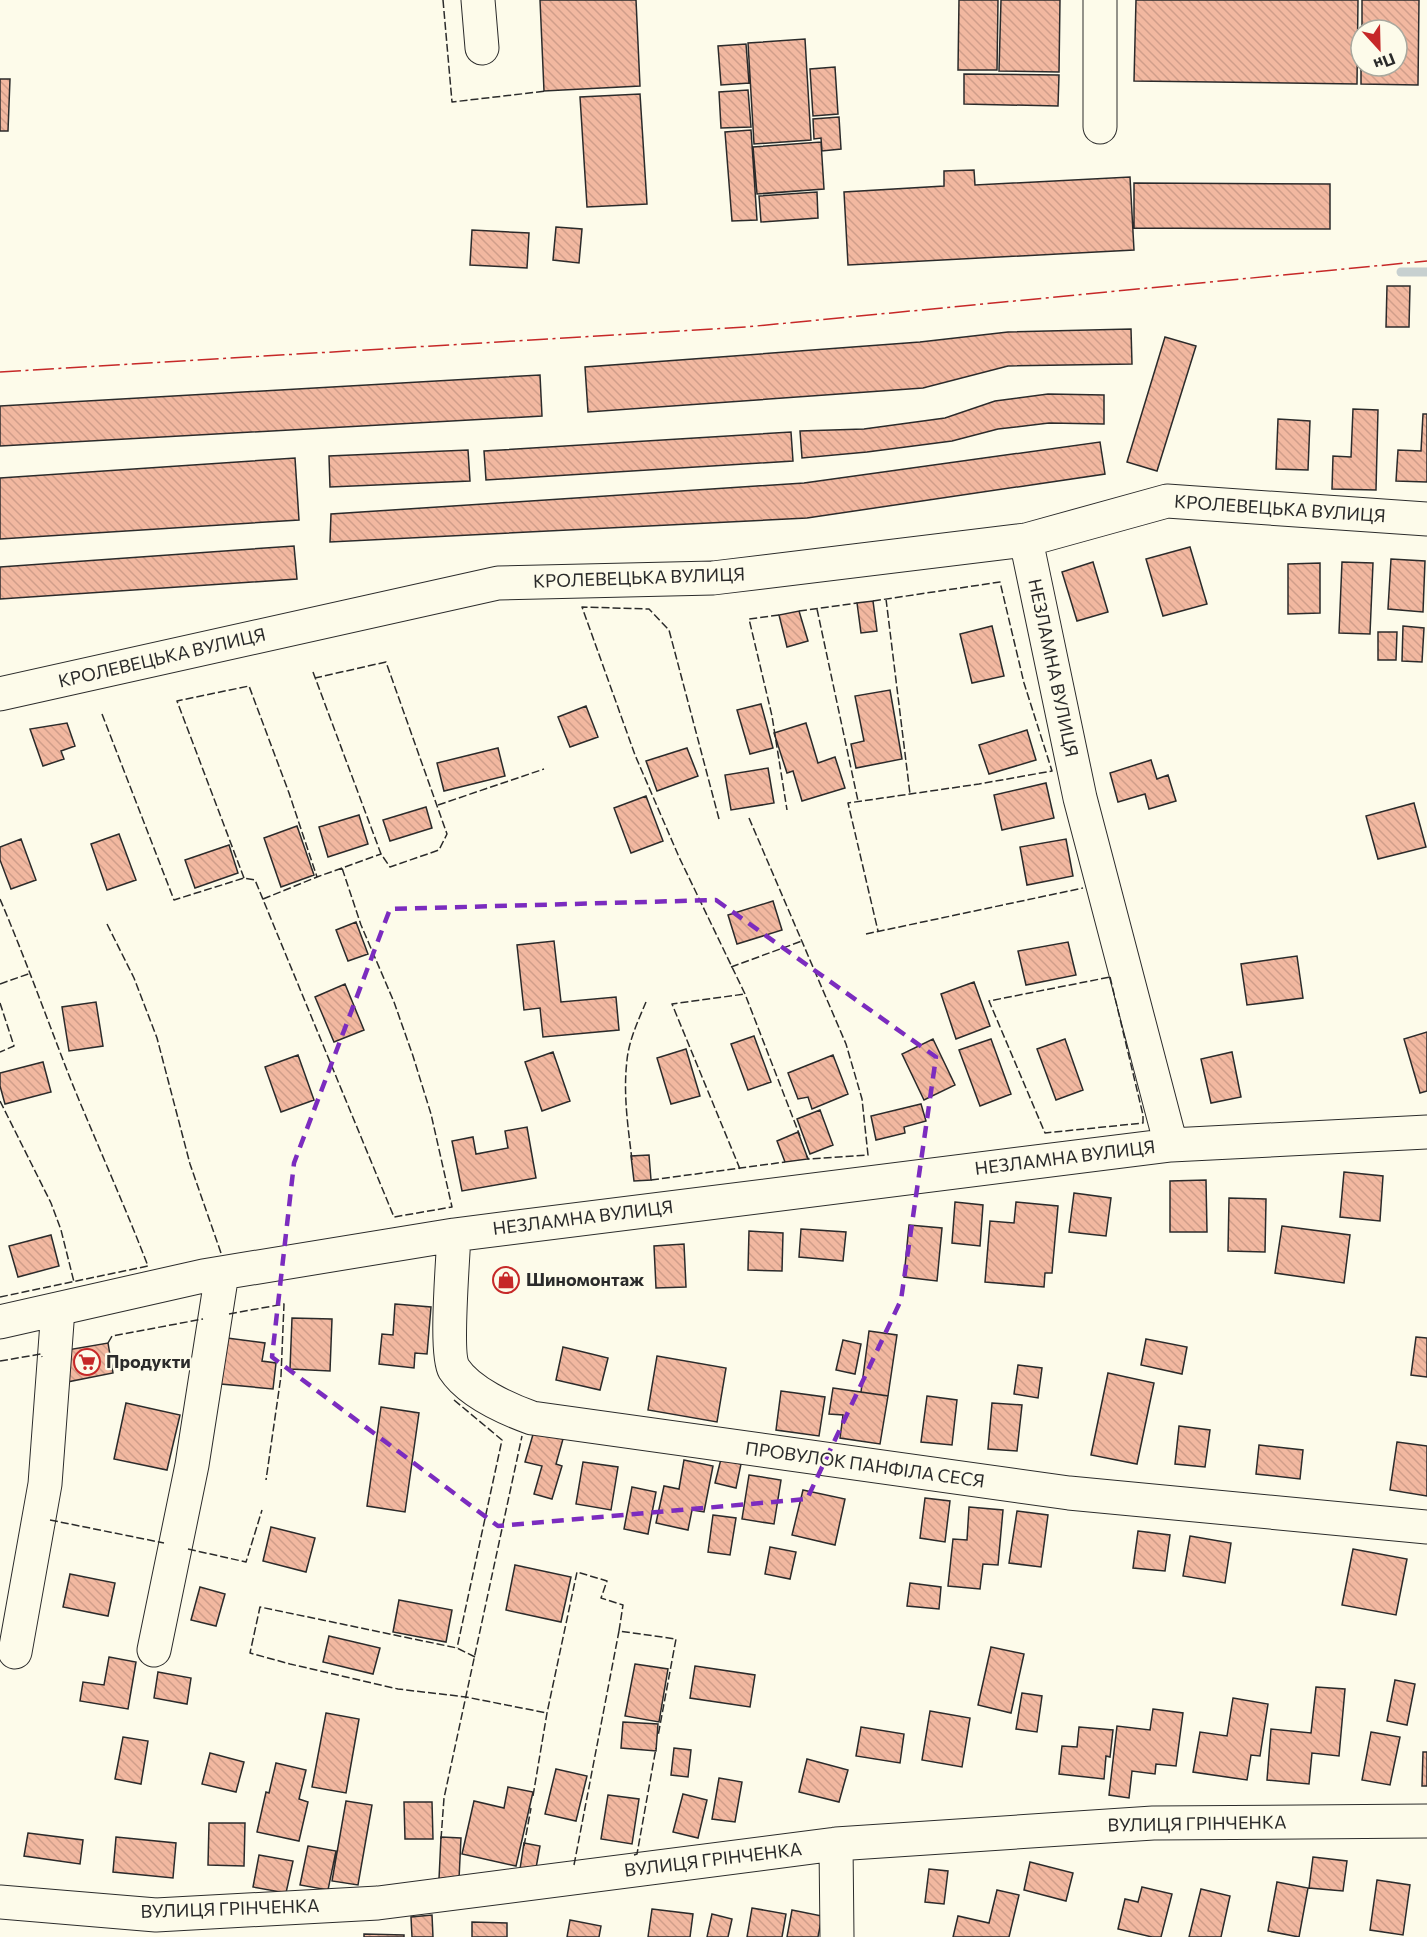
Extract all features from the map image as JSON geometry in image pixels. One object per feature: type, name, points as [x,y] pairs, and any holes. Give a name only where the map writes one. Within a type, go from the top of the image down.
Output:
[{"type":"street","points":[[478,0],[482,48]]},
{"type":"street","points":[[1100,0],[1100,127]]},
{"type":"street","name":"КРОЛЕВЕЦЬКА ВУЛИЦЯ","points":[[0,694],[498,583],[713,578],[1026,540],[1167,501],[1427,519]]},
{"type":"street","name":"НЕЗЛАМНА ВУЛИЦЯ","points":[[1026,540],[1080,798],[1171,1145]]},
{"type":"street","name":"НЕЗЛАМНА ВУЛИЦЯ","points":[[0,1322],[222,1273],[454,1235],[1171,1145],[1427,1132]]},
{"type":"street","name":"ПРОВУЛОК ПАНФІЛА СЕСЯ","points":[[454,1235],[449,1340],[453,1368],[473,1387],[501,1407],[532,1418],[1069,1493],[1427,1527]]},
{"type":"street","points":[[154,1650],[192,1465],[222,1273]]},
{"type":"street","points":[[15,1652],[45,1484],[58,1309]]},
{"type":"street","name":"ВУЛИЦЯ ГРІНЧЕНКА","points":[[0,1902],[156,1915],[378,1903],[836,1844],[1153,1823],[1427,1821]]},
{"type":"street","points":[[836,1844],[837,1937]]},
{"type":"highlighted area","points":[[716,900],[936,1057],[901,1300],[807,1499],[498,1526],[272,1357],[294,1163],[390,909]]},
{"type":"building","points":[[540,0],[636,0],[640,86],[544,91]]},
{"type":"building","points":[[959,0],[998,0],[997,70],[958,70]]},
{"type":"building","points":[[1001,0],[1060,0],[1059,72],[999,71]]},
{"type":"building","points":[[1136,0],[1358,0],[1358,18],[1349,18],[1349,78],[1357,78],[1357,84],[1134,81]]},
{"type":"building","points":[[1362,0],[1419,0],[1418,85],[1361,84],[1361,78],[1409,78],[1409,18],[1362,18]]},
{"type":"building","points":[[805,39],[811,140],[754,144],[748,43]]},
{"type":"building","points":[[746,44],[749,83],[721,85],[718,46]]},
{"type":"building","points":[[835,67],[838,114],[813,116],[810,69]]},
{"type":"building","points":[[964,74],[1059,75],[1058,106],[964,104]]},
{"type":"building","points":[[0,79],[10,79],[8,131],[0,131]]},
{"type":"building","points":[[748,90],[751,127],[721,128],[719,92]]},
{"type":"building","points":[[640,94],[647,204],[587,207],[580,97]]},
{"type":"building","points":[[839,117],[841,149],[822,151],[821,138],[814,139],[813,119]]},
{"type":"building","points":[[751,130],[757,220],[732,221],[725,132]]},
{"type":"building","points":[[821,142],[824,189],[757,194],[753,147]]},
{"type":"building","points":[[974,170],[975,185],[1130,177],[1134,250],[848,265],[844,192],[944,186],[944,171]]},
{"type":"building","points":[[1134,183],[1330,184],[1330,229],[1134,228]]},
{"type":"building","points":[[817,192],[818,218],[761,222],[759,196]]},
{"type":"building","points":[[556,227],[582,229],[579,263],[553,260]]},
{"type":"building","points":[[472,230],[529,233],[527,268],[470,265]]},
{"type":"building","points":[[1387,286],[1410,286],[1409,327],[1386,327]]},
{"type":"building","points":[[1131,329],[1132,364],[1008,366],[923,388],[588,412],[585,367],[920,342],[1008,332]]},
{"type":"building","points":[[1165,337],[1196,346],[1157,471],[1127,462]]},
{"type":"building","points":[[540,375],[542,416],[0,446],[0,406]]},
{"type":"building","points":[[1048,394],[1104,395],[1104,424],[1049,423],[998,429],[952,441],[802,458],[800,431],[864,429],[945,418],[995,401]]},
{"type":"building","points":[[1353,409],[1378,410],[1376,490],[1332,489],[1333,456],[1351,457]]},
{"type":"building","points":[[1423,414],[1427,414],[1427,482],[1396,481],[1398,450],[1421,451]]},
{"type":"building","points":[[1278,419],[1310,421],[1308,470],[1276,469]]},
{"type":"building","points":[[791,432],[793,461],[486,480],[484,451]]},
{"type":"building","points":[[1100,442],[1105,474],[807,518],[330,542],[331,514],[804,483]]},
{"type":"building","points":[[468,450],[470,481],[330,487],[329,456]]},
{"type":"building","points":[[295,458],[299,520],[0,539],[0,478]]},
{"type":"building","points":[[294,546],[297,579],[0,599],[0,567]]},
{"type":"building","points":[[1190,547],[1207,604],[1163,616],[1146,559]]},
{"type":"building","points":[[1391,559],[1425,561],[1423,612],[1388,609]]},
{"type":"building","points":[[1093,562],[1108,612],[1077,621],[1062,572]]},
{"type":"building","points":[[1342,562],[1373,563],[1370,634],[1339,633]]},
{"type":"building","points":[[1320,563],[1320,613],[1288,614],[1288,564]]},
{"type":"building","points":[[873,601],[877,631],[861,633],[857,603]]},
{"type":"building","points":[[799,611],[808,641],[787,647],[779,615]]},
{"type":"building","points":[[992,626],[1004,676],[972,683],[960,634]]},
{"type":"building","points":[[1403,626],[1424,628],[1422,662],[1402,661]]},
{"type":"building","points":[[1378,632],[1397,632],[1396,660],[1378,660]]},
{"type":"building","points":[[890,690],[902,759],[856,768],[851,744],[864,741],[855,696]]},
{"type":"building","points":[[761,704],[773,748],[750,754],[737,710]]},
{"type":"building","points":[[586,706],[598,737],[570,747],[558,717]]},
{"type":"building","points":[[67,723],[75,746],[61,751],[64,759],[43,766],[30,729]]},
{"type":"building","points":[[806,723],[818,763],[835,757],[845,788],[802,801],[793,771],[787,773],[774,733]]},
{"type":"building","points":[[1027,730],[1036,760],[989,774],[979,745]]},
{"type":"building","points":[[498,748],[505,776],[444,791],[437,763]]},
{"type":"building","points":[[687,748],[698,776],[657,791],[646,761]]},
{"type":"building","points":[[1151,760],[1157,779],[1168,775],[1176,801],[1149,809],[1145,794],[1118,802],[1110,773]]},
{"type":"building","points":[[768,768],[774,803],[731,810],[725,775]]},
{"type":"building","points":[[1046,783],[1054,818],[1002,830],[994,795]]},
{"type":"building","points":[[646,796],[663,841],[631,853],[614,808]]},
{"type":"building","points":[[1414,803],[1426,847],[1378,859],[1366,816]]},
{"type":"building","points":[[426,807],[432,828],[390,841],[383,820]]},
{"type":"building","points":[[359,815],[368,844],[328,857],[319,827]]},
{"type":"building","points":[[297,826],[314,875],[281,887],[264,838]]},
{"type":"building","points":[[119,834],[136,880],[107,890],[91,844]]},
{"type":"building","points":[[21,839],[36,880],[11,889],[0,860],[0,847]]},
{"type":"building","points":[[1066,839],[1073,876],[1027,885],[1020,847]]},
{"type":"building","points":[[229,845],[238,873],[195,888],[185,860]]},
{"type":"building","points":[[773,901],[782,930],[737,944],[728,915]]},
{"type":"building","points":[[356,922],[368,954],[348,961],[336,930]]},
{"type":"building","points":[[554,941],[561,1002],[616,997],[619,1030],[543,1037],[540,1008],[524,1010],[517,945]]},
{"type":"building","points":[[1068,942],[1076,975],[1026,985],[1018,951]]},
{"type":"building","points":[[1297,956],[1303,998],[1247,1005],[1241,964]]},
{"type":"building","points":[[974,982],[990,1026],[956,1039],[941,994]]},
{"type":"building","points":[[345,984],[364,1030],[334,1042],[315,997]]},
{"type":"building","points":[[96,1002],[103,1046],[69,1051],[62,1007]]},
{"type":"building","points":[[1427,1032],[1427,1091],[1420,1093],[1404,1039]]},
{"type":"building","points":[[754,1036],[771,1082],[748,1090],[731,1044]]},
{"type":"building","points":[[933,1039],[955,1085],[924,1100],[902,1054]]},
{"type":"building","points":[[991,1039],[1011,1094],[980,1106],[959,1050]]},
{"type":"building","points":[[1065,1039],[1083,1090],[1056,1100],[1037,1049]]},
{"type":"building","points":[[686,1049],[700,1096],[671,1104],[657,1058]]},
{"type":"building","points":[[553,1052],[570,1101],[542,1111],[525,1062]]},
{"type":"building","points":[[1232,1052],[1241,1097],[1211,1103],[1201,1059]]},
{"type":"building","points":[[298,1055],[314,1100],[281,1112],[265,1067]]},
{"type":"building","points":[[833,1055],[848,1094],[812,1109],[808,1097],[798,1099],[788,1073]]},
{"type":"building","points":[[43,1062],[51,1092],[5,1104],[0,1086],[0,1073]]},
{"type":"building","points":[[921,1104],[926,1121],[904,1127],[905,1133],[876,1140],[871,1116]]},
{"type":"building","points":[[820,1110],[833,1145],[810,1154],[797,1119]]},
{"type":"building","points":[[527,1127],[536,1178],[462,1191],[452,1141],[473,1137],[476,1154],[508,1148],[505,1131]]},
{"type":"building","points":[[798,1132],[808,1159],[785,1162],[777,1141]]},
{"type":"building","points":[[649,1155],[651,1180],[634,1181],[631,1156]]},
{"type":"building","points":[[1344,1172],[1383,1176],[1380,1221],[1340,1217]]},
{"type":"building","points":[[1206,1180],[1207,1232],[1170,1232],[1170,1181]]},
{"type":"building","points":[[1074,1193],[1111,1198],[1106,1236],[1069,1232]]},
{"type":"building","points":[[1229,1198],[1266,1199],[1265,1252],[1228,1251]]},
{"type":"building","points":[[955,1202],[983,1205],[980,1246],[952,1243]]},
{"type":"building","points":[[1016,1202],[1058,1206],[1052,1273],[1045,1273],[1044,1287],[985,1282],[990,1221],[1014,1223]]},
{"type":"building","points":[[909,1225],[942,1228],[937,1281],[904,1277]]},
{"type":"building","points":[[1282,1226],[1350,1235],[1344,1283],[1275,1273]]},
{"type":"building","points":[[801,1229],[846,1232],[843,1261],[799,1257]]},
{"type":"building","points":[[749,1231],[783,1233],[782,1271],[748,1270]]},
{"type":"building","points":[[51,1235],[59,1266],[18,1277],[9,1246]]},
{"type":"building","points":[[684,1244],[686,1287],[656,1288],[654,1246]]},
{"type":"building","points":[[395,1304],[431,1307],[427,1354],[415,1353],[414,1368],[379,1364],[382,1334],[393,1335]]},
{"type":"building","points":[[292,1318],[332,1319],[330,1371],[290,1369]]},
{"type":"building","points":[[869,1331],[897,1335],[888,1396],[861,1392]]},
{"type":"building","points":[[1416,1337],[1427,1338],[1427,1377],[1411,1375]]},
{"type":"building","points":[[227,1338],[265,1343],[262,1361],[276,1363],[273,1389],[221,1384]]},
{"type":"building","points":[[1146,1339],[1187,1347],[1182,1374],[1141,1365]]},
{"type":"building","points":[[843,1340],[861,1344],[855,1374],[836,1370]]},
{"type":"building","name":"Продукти","points":[[108,1343],[113,1373],[67,1382],[61,1351]]},
{"type":"building","points":[[563,1347],[608,1358],[600,1390],[556,1380]]},
{"type":"building","points":[[657,1356],[726,1368],[717,1422],[648,1410]]},
{"type":"building","points":[[1018,1365],[1042,1368],[1038,1398],[1014,1394]]},
{"type":"building","points":[[1108,1373],[1154,1383],[1137,1464],[1091,1455]]},
{"type":"building","points":[[833,1388],[888,1396],[880,1444],[840,1438],[843,1415],[829,1414]]},
{"type":"building","points":[[781,1391],[825,1397],[819,1436],[776,1430]]},
{"type":"building","points":[[927,1396],[957,1400],[952,1445],[921,1442]]},
{"type":"building","points":[[126,1403],[180,1415],[167,1470],[114,1459]]},
{"type":"building","points":[[992,1403],[1022,1405],[1017,1451],[988,1449]]},
{"type":"building","points":[[381,1407],[419,1413],[405,1512],[367,1506]]},
{"type":"building","points":[[1179,1426],[1210,1430],[1205,1467],[1175,1464]]},
{"type":"building","points":[[534,1431],[563,1439],[556,1464],[562,1466],[552,1499],[534,1494],[542,1466],[525,1462]]},
{"type":"building","points":[[1397,1442],[1427,1446],[1427,1496],[1390,1490]]},
{"type":"building","points":[[1259,1445],[1303,1450],[1300,1479],[1256,1474]]},
{"type":"building","points":[[721,1459],[741,1464],[736,1488],[715,1483]]},
{"type":"building","points":[[684,1460],[713,1466],[704,1512],[692,1510],[688,1530],[656,1523],[664,1486],[679,1489]]},
{"type":"building","points":[[583,1462],[618,1467],[611,1510],[576,1504]]},
{"type":"building","points":[[749,1475],[781,1480],[774,1524],[742,1519]]},
{"type":"building","points":[[632,1487],[656,1492],[648,1534],[624,1529]]},
{"type":"building","points":[[803,1490],[845,1499],[835,1545],[792,1535]]},
{"type":"building","points":[[925,1498],[950,1501],[945,1542],[920,1538]]},
{"type":"building","points":[[969,1507],[1003,1510],[998,1565],[983,1564],[980,1589],[948,1586],[953,1539],[967,1540]]},
{"type":"building","points":[[1017,1511],[1048,1515],[1041,1567],[1009,1563]]},
{"type":"building","points":[[713,1515],[736,1518],[730,1555],[708,1552]]},
{"type":"building","points":[[271,1527],[315,1538],[306,1572],[263,1561]]},
{"type":"building","points":[[1138,1531],[1170,1535],[1165,1571],[1133,1568]]},
{"type":"building","points":[[1190,1536],[1231,1543],[1225,1583],[1183,1576]]},
{"type":"building","points":[[770,1547],[796,1552],[790,1579],[765,1574]]},
{"type":"building","points":[[1353,1549],[1407,1559],[1396,1615],[1342,1605]]},
{"type":"building","points":[[515,1565],[571,1577],[561,1622],[506,1610]]},
{"type":"building","points":[[70,1574],[115,1583],[108,1616],[63,1607]]},
{"type":"building","points":[[910,1583],[941,1587],[939,1609],[907,1606]]},
{"type":"building","points":[[200,1587],[225,1594],[216,1626],[191,1620]]},
{"type":"building","points":[[399,1600],[452,1610],[446,1642],[393,1632]]},
{"type":"building","points":[[329,1636],[380,1648],[373,1674],[323,1662]]},
{"type":"building","points":[[991,1647],[1024,1654],[1011,1713],[978,1705]]},
{"type":"building","points":[[109,1657],[136,1662],[128,1709],[80,1701],[83,1682],[104,1685]]},
{"type":"building","points":[[635,1664],[668,1669],[659,1722],[625,1716]]},
{"type":"building","points":[[695,1666],[755,1675],[750,1707],[690,1698]]},
{"type":"building","points":[[158,1672],[191,1678],[187,1704],[154,1698]]},
{"type":"building","points":[[1395,1680],[1415,1684],[1407,1725],[1387,1721]]},
{"type":"building","points":[[1316,1687],[1345,1689],[1339,1756],[1312,1753],[1309,1784],[1267,1780],[1271,1729],[1311,1733]]},
{"type":"building","points":[[1022,1693],[1042,1696],[1037,1732],[1016,1729]]},
{"type":"building","points":[[1233,1698],[1268,1704],[1260,1756],[1251,1755],[1247,1780],[1193,1772],[1200,1732],[1227,1736]]},
{"type":"building","points":[[1153,1709],[1183,1713],[1176,1766],[1156,1764],[1155,1774],[1132,1771],[1129,1798],[1109,1795],[1117,1726],[1150,1730]]},
{"type":"building","points":[[930,1711],[970,1718],[962,1767],[922,1760]]},
{"type":"building","points":[[326,1713],[359,1719],[346,1793],[312,1787]]},
{"type":"building","points":[[623,1722],[658,1724],[656,1751],[621,1748]]},
{"type":"building","points":[[861,1727],[904,1734],[900,1763],[856,1756]]},
{"type":"building","points":[[1079,1727],[1113,1730],[1110,1757],[1106,1756],[1104,1779],[1059,1774],[1062,1746],[1077,1747]]},
{"type":"building","points":[[1371,1732],[1400,1737],[1390,1785],[1362,1780]]},
{"type":"building","points":[[123,1737],[148,1741],[141,1784],[115,1779]]},
{"type":"building","points":[[674,1748],[691,1750],[688,1777],[671,1775]]},
{"type":"building","points":[[1423,1752],[1427,1752],[1427,1786],[1422,1786]]},
{"type":"building","points":[[210,1753],[244,1762],[236,1792],[202,1784]]},
{"type":"building","points":[[807,1759],[848,1770],[839,1802],[799,1792]]},
{"type":"building","points":[[276,1763],[306,1770],[299,1799],[308,1802],[299,1841],[257,1832],[266,1792],[269,1793]]},
{"type":"building","points":[[556,1769],[587,1776],[576,1821],[545,1814]]},
{"type":"building","points":[[719,1778],[742,1782],[735,1822],[712,1819]]},
{"type":"building","points":[[508,1787],[533,1792],[516,1866],[462,1854],[474,1801],[504,1808]]},
{"type":"building","points":[[683,1794],[707,1800],[698,1838],[673,1832]]},
{"type":"building","points":[[608,1795],[639,1799],[632,1844],[601,1839]]},
{"type":"building","points":[[346,1801],[372,1805],[358,1885],[332,1881]]},
{"type":"building","points":[[404,1802],[432,1802],[433,1839],[405,1839]]},
{"type":"building","points":[[209,1823],[245,1823],[244,1866],[208,1865]]},
{"type":"building","points":[[28,1833],[83,1840],[80,1864],[24,1856]]},
{"type":"building","points":[[116,1837],[176,1843],[173,1878],[113,1872]]},
{"type":"building","points":[[441,1837],[461,1838],[459,1879],[439,1879]]},
{"type":"building","points":[[524,1843],[540,1846],[536,1868],[520,1869]]},
{"type":"building","points":[[308,1846],[336,1851],[328,1890],[300,1885]]},
{"type":"building","points":[[259,1855],[293,1861],[286,1893],[253,1887]]},
{"type":"building","points":[[1313,1857],[1347,1861],[1343,1891],[1309,1888]]},
{"type":"building","points":[[1030,1862],[1073,1873],[1066,1901],[1024,1890]]},
{"type":"building","points":[[929,1869],[948,1871],[944,1904],[925,1902]]},
{"type":"building","points":[[1377,1880],[1410,1885],[1403,1935],[1370,1930]]},
{"type":"building","points":[[1277,1882],[1308,1888],[1299,1937],[1268,1931]]},
{"type":"building","points":[[1142,1887],[1172,1894],[1161,1937],[1118,1929],[1125,1899],[1138,1902]]},
{"type":"building","points":[[1201,1889],[1230,1896],[1221,1937],[1189,1937]]},
{"type":"building","points":[[997,1890],[1019,1895],[1009,1937],[953,1937],[958,1916],[989,1923]]},
{"type":"building","points":[[752,1908],[786,1914],[782,1937],[747,1937]]},
{"type":"building","points":[[652,1909],[693,1914],[690,1937],[648,1937]]},
{"type":"building","points":[[792,1910],[822,1916],[818,1937],[787,1937]]},
{"type":"building","points":[[712,1914],[732,1919],[728,1937],[707,1937]]},
{"type":"building","points":[[432,1915],[433,1937],[412,1937],[411,1917]]},
{"type":"building","points":[[570,1920],[601,1926],[599,1937],[567,1937]]},
{"type":"building","points":[[472,1922],[507,1923],[507,1937],[472,1937]]},
{"type":"building","points":[[364,1934],[404,1935],[404,1937],[364,1937]]},
{"type":"waterway","points":[[1401,272],[1427,272]]},
{"type":"fence","points":[[443,0],[452,102],[547,91]]},
{"type":"fence","points":[[873,601],[1000,582],[1024,683],[1052,771],[848,803],[878,931]]},
{"type":"fence","points":[[886,599],[910,794]]},
{"type":"fence","points":[[799,611],[857,603]]},
{"type":"fence","points":[[719,819],[669,630],[649,609],[582,607],[635,755],[679,857],[745,994],[800,1136]]},
{"type":"fence","points":[[817,609],[858,801]]},
{"type":"fence","points":[[779,615],[749,619],[772,716],[787,810]]},
{"type":"fence","points":[[313,672],[381,854],[390,867],[439,850],[447,834],[386,662],[315,678]]},
{"type":"fence","points":[[244,878],[177,701],[249,686],[317,877]]},
{"type":"fence","points":[[102,714],[174,900],[244,878],[255,880],[394,1217],[452,1207],[431,1114],[413,1056],[394,1002],[361,925],[342,868]]},
{"type":"fence","points":[[438,805],[544,769]]},
{"type":"fence","points":[[749,818],[846,1044],[862,1099],[868,1155],[808,1159],[807,1156]]},
{"type":"fence","points":[[263,899],[381,854]]},
{"type":"fence","points":[[866,934],[1083,888]]},
{"type":"fence","points":[[0,899],[72,1083],[148,1266],[0,1297]]},
{"type":"fence","points":[[107,924],[134,978],[157,1038],[190,1164],[221,1253]]},
{"type":"fence","points":[[731,967],[802,941]]},
{"type":"fence","points":[[0,984],[31,973]]},
{"type":"fence","points":[[1110,977],[1143,1123],[1045,1133],[989,1001],[1110,977]]},
{"type":"fence","points":[[740,1169],[672,1004],[745,994]]},
{"type":"fence","points":[[632,1160],[626,1098],[627,1060],[632,1038],[646,1002]]},
{"type":"fence","points":[[0,1003],[14,1046],[0,1052]]},
{"type":"fence","points":[[0,1101],[51,1203],[61,1230],[74,1282]]},
{"type":"fence","points":[[651,1180],[785,1162]]},
{"type":"fence","points":[[229,1314],[284,1304],[281,1376],[266,1480]]},
{"type":"fence","points":[[108,1343],[112,1336],[203,1319]]},
{"type":"fence","points":[[0,1361],[41,1354],[42,1357]]},
{"type":"fence","points":[[454,1400],[502,1440],[457,1648]]},
{"type":"fence","points":[[441,1839],[444,1798],[522,1436]]},
{"type":"fence","points":[[188,1549],[246,1562],[262,1510]]},
{"type":"fence","points":[[50,1520],[164,1543]]},
{"type":"fence","points":[[533,1796],[547,1713],[577,1572],[607,1581],[601,1598],[623,1605],[619,1631],[676,1639],[658,1736]]},
{"type":"fence","points":[[475,1657],[457,1648],[260,1607],[250,1653],[398,1689],[466,1697],[547,1713]]},
{"type":"fence","points":[[574,1865],[619,1631]]},
{"type":"fence","points":[[634,1855],[637,1854],[656,1748]]},
{"type":"fence","points":[[524,1846],[531,1808]]},
{"type":"power","points":[[0,372],[746,327],[1427,261]]},
{"type":"place","name":"Шиномонтаж","points":[[506,1280]]},
{"type":"place","name":"Продукти","points":[[87,1362]]}]
